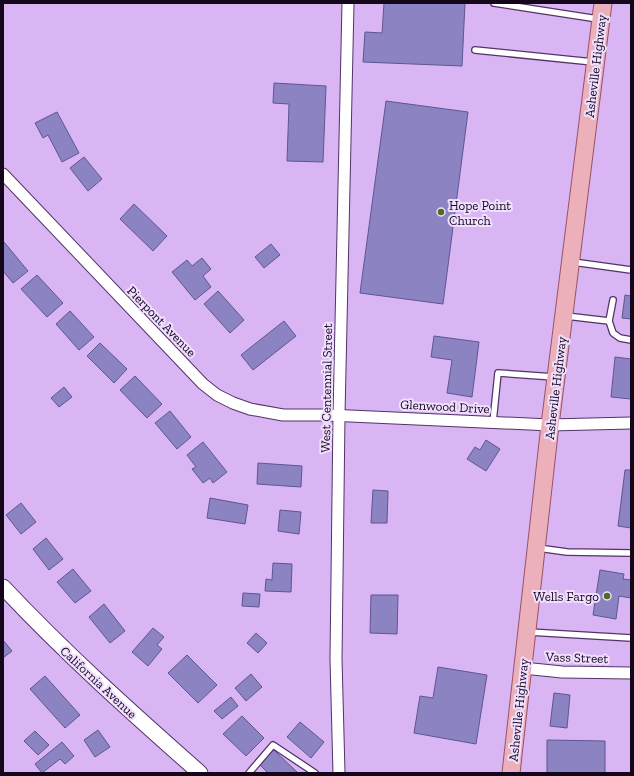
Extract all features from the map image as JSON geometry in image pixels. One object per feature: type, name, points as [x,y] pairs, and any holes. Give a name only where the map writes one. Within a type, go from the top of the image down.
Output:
[{"type":"main road","name":"Asheville Highway","points":[[511,773],[550,425],[601,11]]},
{"type":"main road","name":"California Avenue","points":[[3,587],[57,643],[112,695],[200,773]]},
{"type":"street","name":"West Centennial Street","points":[[339,773],[336,658],[339,415],[348,3]]},
{"type":"street","name":"Pierpont Avenue","points":[[3,174],[203,384],[218,395],[233,403],[250,409],[283,415],[339,415]]},
{"type":"street","name":"Glenwood Drive","points":[[339,415],[550,425],[631,423]]},
{"type":"street","name":"Vass Street","points":[[523,668],[569,672],[631,673]]},
{"type":"lane","points":[[494,3],[601,11]]},
{"type":"lane","points":[[475,50],[595,62]]},
{"type":"lane","points":[[571,261],[631,270]]},
{"type":"lane","points":[[613,300],[610,321],[613,333],[620,338],[631,340]]},
{"type":"lane","points":[[564,315],[610,321]]},
{"type":"lane","points":[[493,422],[498,373],[556,378]]},
{"type":"lane","points":[[536,548],[567,552],[631,553]]},
{"type":"lane","points":[[527,632],[631,638]]},
{"type":"lane","points":[[631,668],[631,673]]},
{"type":"lane","points":[[249,773],[273,745],[315,773]]},
{"type":"building","points":[[384,3],[465,3],[462,66],[363,62],[365,32],[382,33]]},
{"type":"building","points":[[274,83],[326,86],[323,162],[287,161],[289,104],[273,103]]},
{"type":"building","points":[[386,101],[468,112],[443,304],[360,293]]},
{"type":"building","points":[[57,112],[79,153],[62,162],[48,135],[43,138],[35,123]]},
{"type":"building","points":[[84,157],[102,179],[88,191],[70,168]]},
{"type":"building","points":[[134,204],[167,236],[153,251],[120,219]]},
{"type":"building","points":[[4,242],[28,271],[13,283],[3,271]]},
{"type":"building","points":[[271,244],[280,255],[264,268],[255,257]]},
{"type":"building","points":[[202,258],[211,269],[203,276],[211,287],[195,300],[172,272],[187,260],[192,266]]},
{"type":"building","points":[[37,275],[63,303],[47,317],[21,289]]},
{"type":"building","points":[[218,291],[244,320],[230,333],[204,304]]},
{"type":"building","points":[[625,295],[631,296],[631,319],[622,318]]},
{"type":"building","points":[[70,311],[94,337],[79,350],[56,324]]},
{"type":"building","points":[[284,321],[296,336],[253,370],[241,355]]},
{"type":"building","points":[[434,336],[479,342],[472,397],[447,393],[452,360],[431,357]]},
{"type":"building","points":[[100,343],[127,369],[114,383],[87,356]]},
{"type":"building","points":[[615,357],[631,359],[631,399],[611,397]]},
{"type":"building","points":[[135,376],[162,404],[147,418],[120,390]]},
{"type":"building","points":[[64,387],[72,397],[59,407],[51,398]]},
{"type":"building","points":[[170,411],[191,437],[177,449],[155,423]]},
{"type":"building","points":[[486,440],[500,449],[486,471],[467,459],[475,447],[480,450]]},
{"type":"building","points":[[203,442],[227,472],[213,483],[210,478],[203,483],[192,469],[196,467],[187,455]]},
{"type":"building","points":[[258,463],[302,466],[301,487],[257,484]]},
{"type":"building","points":[[625,470],[631,470],[631,528],[618,526]]},
{"type":"building","points":[[373,490],[388,491],[387,523],[371,523]]},
{"type":"building","points":[[210,498],[248,505],[245,524],[207,518]]},
{"type":"building","points":[[21,503],[36,522],[21,534],[6,515]]},
{"type":"building","points":[[280,510],[301,512],[299,534],[278,531]]},
{"type":"building","points":[[46,538],[63,559],[49,570],[33,549]]},
{"type":"building","points":[[273,563],[292,564],[291,592],[265,591],[266,579],[272,580]]},
{"type":"building","points":[[73,569],[91,591],[75,603],[57,582]]},
{"type":"building","points":[[600,570],[624,574],[623,579],[631,580],[631,598],[619,596],[616,619],[593,615]]},
{"type":"building","points":[[243,593],[260,594],[259,607],[242,606]]},
{"type":"building","points":[[371,595],[398,595],[397,634],[370,633]]},
{"type":"building","points":[[104,604],[125,631],[110,643],[89,617]]},
{"type":"building","points":[[153,628],[164,637],[157,645],[162,649],[148,666],[132,652]]},
{"type":"building","points":[[256,633],[267,643],[258,653],[247,643]]},
{"type":"building","points":[[3,640],[12,651],[3,658]]},
{"type":"building","points":[[187,655],[217,685],[198,703],[168,673]]},
{"type":"building","points":[[438,667],[487,675],[476,744],[414,733],[420,696],[433,698]]},
{"type":"building","points":[[251,674],[262,687],[246,701],[235,688]]},
{"type":"building","points":[[45,676],[80,715],[65,728],[30,689]]},
{"type":"building","points":[[554,693],[570,695],[567,728],[550,726]]},
{"type":"building","points":[[231,697],[238,706],[222,719],[214,711]]},
{"type":"building","points":[[242,716],[264,738],[246,756],[223,734]]},
{"type":"building","points":[[300,722],[324,742],[311,758],[287,737]]},
{"type":"building","points":[[98,730],[110,747],[95,757],[84,740]]},
{"type":"building","points":[[35,731],[49,745],[38,755],[24,741]]},
{"type":"building","points":[[547,740],[605,741],[605,773],[547,773]]},
{"type":"building","points":[[62,742],[74,756],[65,764],[60,759],[42,773],[35,764]]},
{"type":"building","points":[[274,750],[298,773],[268,773],[259,764]]},
{"type":"place","name":"Hope Point Church","points":[[441,212]]},
{"type":"place","name":"Wells Fargo","points":[[607,596]]}]
